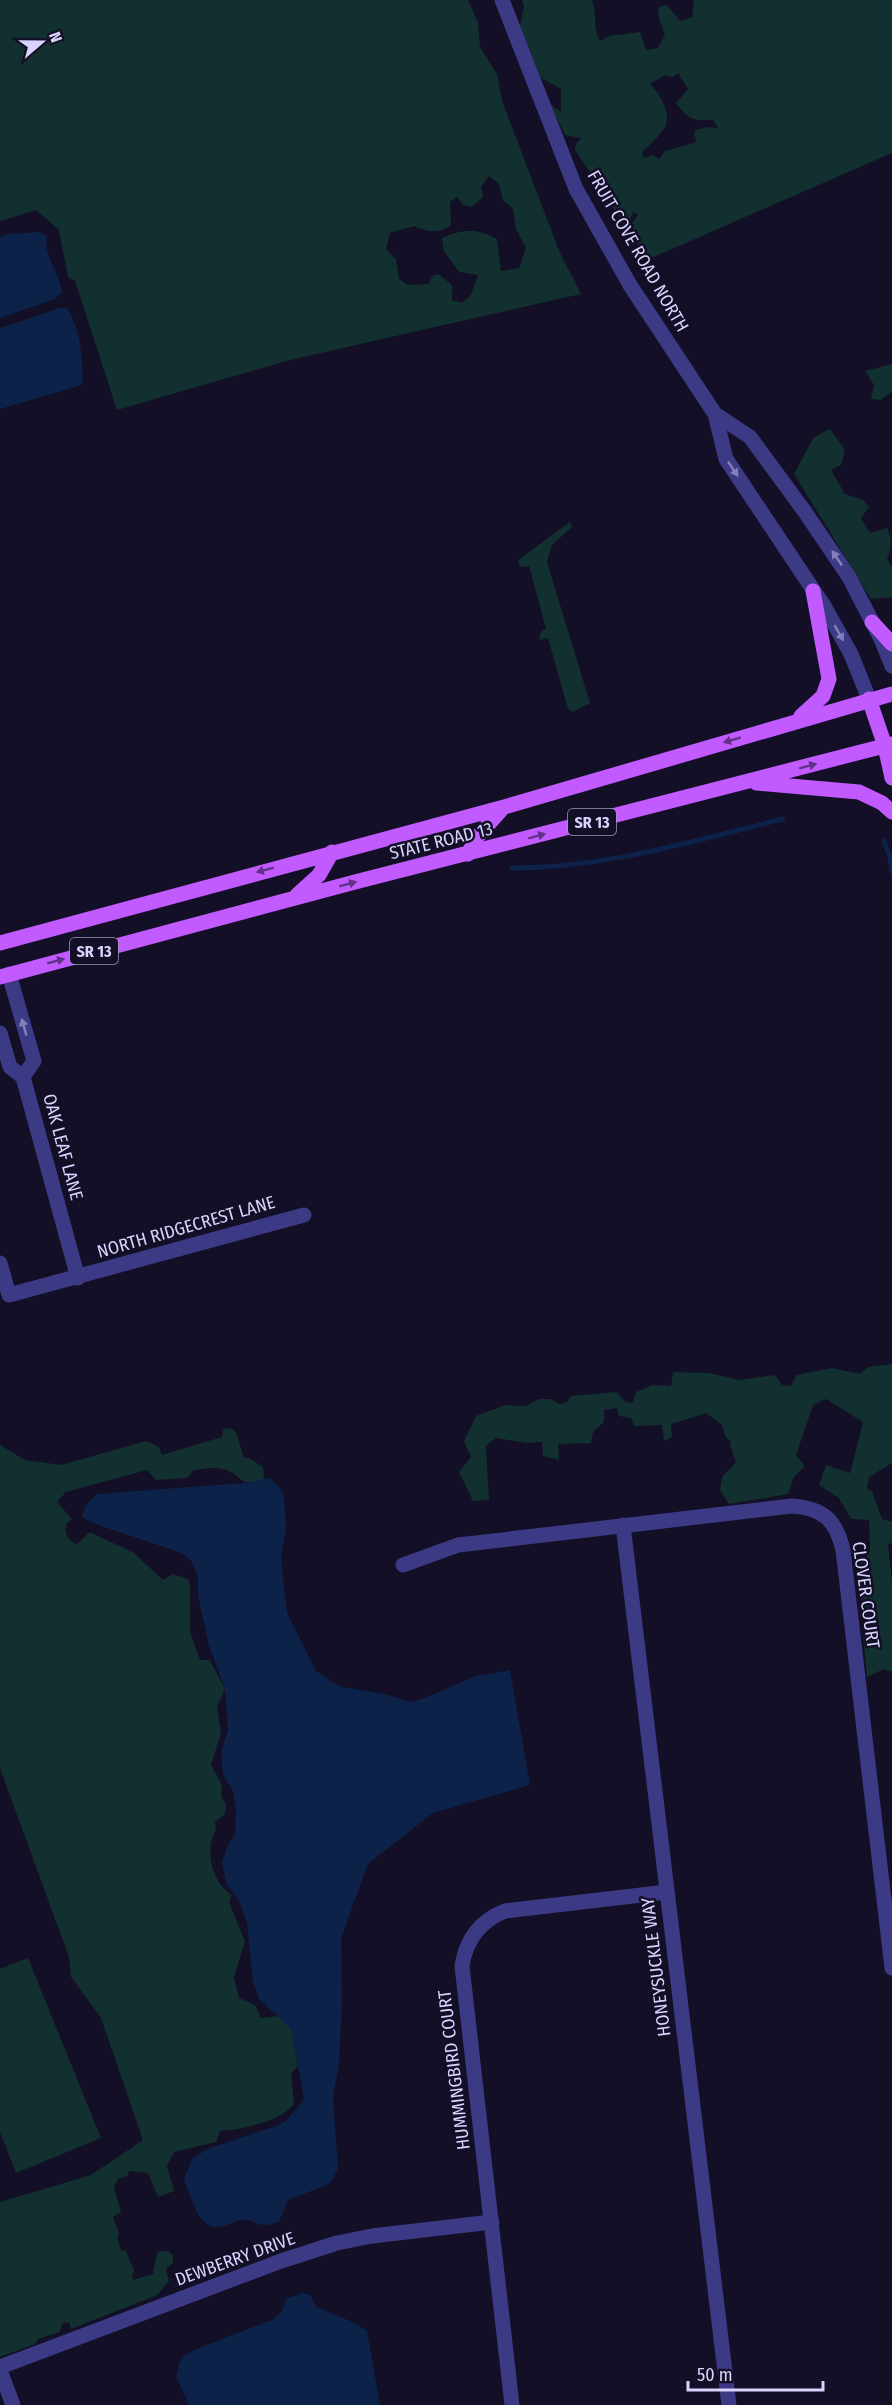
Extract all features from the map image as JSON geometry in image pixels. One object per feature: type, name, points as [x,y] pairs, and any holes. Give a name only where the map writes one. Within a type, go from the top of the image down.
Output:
[{"type":"main road","points":[[793,722],[815,706],[823,696],[829,679],[813,591]]},
{"type":"main road","points":[[872,622],[892,644]]},
{"type":"main road","name":"SR 13","points":[[869,699],[892,694]]},
{"type":"main road","points":[[869,699],[889,745],[892,778]]},
{"type":"main road","name":"STATE ROAD 13","points":[[1,944],[504,807],[869,699]]},
{"type":"main road","name":"STATE ROAD 13","points":[[4,975],[889,745]]},
{"type":"main road","points":[[744,783],[859,792],[882,803],[892,812]]},
{"type":"main road","points":[[468,854],[477,837],[504,807]]},
{"type":"main road","points":[[292,899],[319,876],[332,852]]},
{"type":"street","name":"FRUIT COVE ROAD NORTH","points":[[502,0],[576,189],[630,285],[715,414],[726,459],[813,591],[851,654],[869,699]]},
{"type":"street","name":"FRUIT COVE ROAD NORTH","points":[[715,414],[750,437],[805,512],[849,577],[892,666]]},
{"type":"street","points":[[4,975],[34,1061],[23,1077]]},
{"type":"street","name":"OAK LEAF LANE","points":[[0,1033],[10,1067],[23,1077],[78,1278]]},
{"type":"street","name":"NORTH RIDGECREST LANE","points":[[0,1263],[9,1295],[304,1215]]},
{"type":"street","name":"CLOVER COURT","points":[[403,1565],[458,1545],[792,1506],[817,1510],[836,1529],[843,1550],[892,1968]]},
{"type":"street","name":"HONEYSUCKLE WAY","points":[[623,1525],[729,2405]]},
{"type":"street","name":"HUMMINGBIRD COURT","points":[[512,2405],[462,1966],[466,1947],[482,1924],[505,1911],[667,1892]]},
{"type":"street","name":"DEWBERRY DRIVE","points":[[0,2369],[280,2261],[337,2243],[372,2236],[492,2222]]},
{"type":"street","points":[[0,2369],[13,2405]]},
{"type":"green space","points":[[0,0],[468,0],[478,23],[480,47],[497,74],[502,101],[560,253],[581,294],[290,360],[117,410],[75,281],[68,277],[59,230],[36,210],[0,221]],"holes":[[[489,176],[499,184],[503,200],[513,209],[516,229],[526,248],[519,268],[501,271],[497,239],[477,231],[463,231],[442,238],[444,251],[459,272],[478,275],[471,295],[462,303],[452,300],[452,285],[438,274],[432,276],[429,284],[408,285],[399,279],[396,259],[386,249],[390,233],[414,226],[423,230],[443,230],[451,225],[450,202],[457,197],[463,205],[472,207],[483,197],[481,187]]]},
{"type":"green space","points":[[522,0],[592,0],[596,31],[600,41],[609,36],[640,32],[646,50],[658,48],[665,35],[658,16],[659,7],[667,5],[680,21],[692,17],[694,0],[892,0],[892,153],[649,259],[645,250],[640,250],[630,226],[638,215],[633,212],[629,223],[621,220],[575,150],[581,138],[565,135],[550,104],[561,112],[561,89],[541,78],[520,26],[524,6]],"holes":[[[678,73],[688,89],[676,103],[688,116],[695,120],[713,120],[718,128],[708,127],[695,130],[694,135],[697,142],[665,151],[659,159],[653,155],[644,158],[642,152],[660,134],[667,122],[664,104],[650,84],[665,75],[673,77]]]},
{"type":"green space","points":[[892,364],[892,391],[881,400],[871,399],[874,385],[865,371]]},
{"type":"green space","points":[[830,429],[845,450],[841,465],[831,470],[845,494],[863,500],[869,507],[861,518],[870,533],[887,528],[889,532],[891,543],[887,559],[892,567],[892,597],[871,599],[794,474],[814,437]]},
{"type":"green space","points":[[570,522],[572,527],[552,545],[547,562],[590,703],[573,712],[568,709],[548,638],[539,640],[541,631],[546,629],[529,566],[520,567],[518,560]]},
{"type":"green space","points":[[892,1364],[892,1463],[869,1477],[867,1489],[872,1491],[882,1519],[892,1522],[892,1543],[888,1544],[892,1583],[892,1672],[884,1669],[867,1677],[863,1635],[871,1623],[863,1617],[857,1568],[870,1552],[869,1520],[851,1519],[839,1498],[819,1485],[826,1465],[850,1473],[863,1422],[826,1399],[813,1405],[796,1455],[805,1466],[794,1477],[788,1494],[729,1504],[720,1490],[722,1477],[736,1462],[730,1445],[731,1441],[726,1438],[722,1425],[706,1413],[671,1424],[672,1437],[664,1441],[662,1425],[634,1426],[631,1418],[619,1416],[617,1408],[604,1410],[604,1422],[593,1432],[591,1443],[558,1444],[559,1460],[543,1456],[542,1442],[528,1443],[496,1438],[486,1446],[489,1500],[473,1501],[459,1472],[471,1457],[464,1441],[476,1416],[505,1405],[525,1406],[539,1399],[550,1399],[560,1404],[567,1402],[571,1396],[616,1392],[626,1402],[633,1403],[636,1392],[652,1385],[671,1386],[673,1372],[709,1373],[739,1380],[775,1375],[782,1385],[791,1386],[796,1375],[832,1368],[860,1374],[868,1367]]},
{"type":"green space","points":[[231,1428],[236,1432],[244,1458],[249,1458],[263,1467],[264,1478],[256,1482],[244,1482],[226,1470],[215,1468],[194,1470],[187,1478],[156,1480],[147,1470],[66,1492],[57,1502],[72,1519],[66,1524],[67,1536],[77,1544],[90,1532],[134,1553],[163,1580],[173,1574],[188,1579],[190,1632],[200,1660],[210,1660],[225,1689],[217,1706],[221,1733],[211,1765],[222,1785],[221,1797],[226,1804],[225,1814],[215,1822],[216,1830],[212,1838],[211,1856],[212,1866],[219,1883],[232,1895],[229,1902],[245,1941],[234,1977],[239,1998],[255,2005],[261,2018],[279,2016],[291,2029],[298,2066],[291,2074],[294,2104],[271,2120],[239,2129],[220,2131],[216,2142],[174,2152],[167,2166],[174,2191],[158,2197],[148,2173],[129,2171],[128,2176],[118,2179],[114,2187],[121,2212],[113,2217],[119,2234],[117,2237],[121,2250],[126,2251],[134,2270],[133,2280],[153,2274],[157,2253],[161,2251],[170,2252],[173,2256],[173,2263],[166,2269],[169,2281],[157,2295],[71,2329],[69,2322],[62,2324],[60,2332],[38,2339],[35,2344],[0,2357],[0,2202],[91,2175],[143,2140],[101,2018],[71,1977],[69,1957],[0,1768],[0,1445],[25,1460],[61,1465],[146,1441],[159,1447],[162,1455],[222,1437],[223,1429]]},
{"type":"green space","points":[[28,1958],[101,2138],[16,2173],[0,2132],[0,1969]]},
{"type":"water","points":[[39,232],[46,235],[47,250],[62,293],[55,299],[0,318],[0,237],[8,234]]},
{"type":"water","points":[[60,308],[67,308],[78,334],[83,382],[79,386],[0,409],[0,328]]},
{"type":"water","points":[[264,1478],[271,1479],[280,1488],[284,1498],[286,1529],[281,1559],[287,1613],[316,1671],[339,1686],[389,1695],[410,1702],[476,1676],[510,1670],[530,1785],[433,1813],[368,1864],[341,1938],[342,2001],[339,2063],[333,2097],[338,2169],[327,2185],[288,2200],[279,2222],[262,2225],[243,2220],[220,2227],[206,2223],[192,2202],[184,2179],[192,2159],[207,2149],[279,2125],[287,2120],[304,2099],[291,2029],[259,1999],[253,1982],[247,1923],[239,1901],[226,1883],[222,1862],[235,1834],[236,1809],[233,1791],[223,1775],[221,1752],[228,1730],[225,1689],[209,1646],[198,1595],[198,1578],[192,1562],[182,1553],[98,1525],[82,1517],[86,1505],[97,1494],[256,1482]]},
{"type":"water","points":[[303,2293],[310,2295],[317,2307],[355,2323],[367,2331],[380,2405],[189,2405],[176,2376],[181,2358],[196,2349],[272,2320],[282,2311],[286,2299]]},
{"type":"waterway","points":[[512,868],[547,867],[649,852],[783,819]]},
{"type":"waterway","points":[[884,841],[890,857],[892,872]]}]
